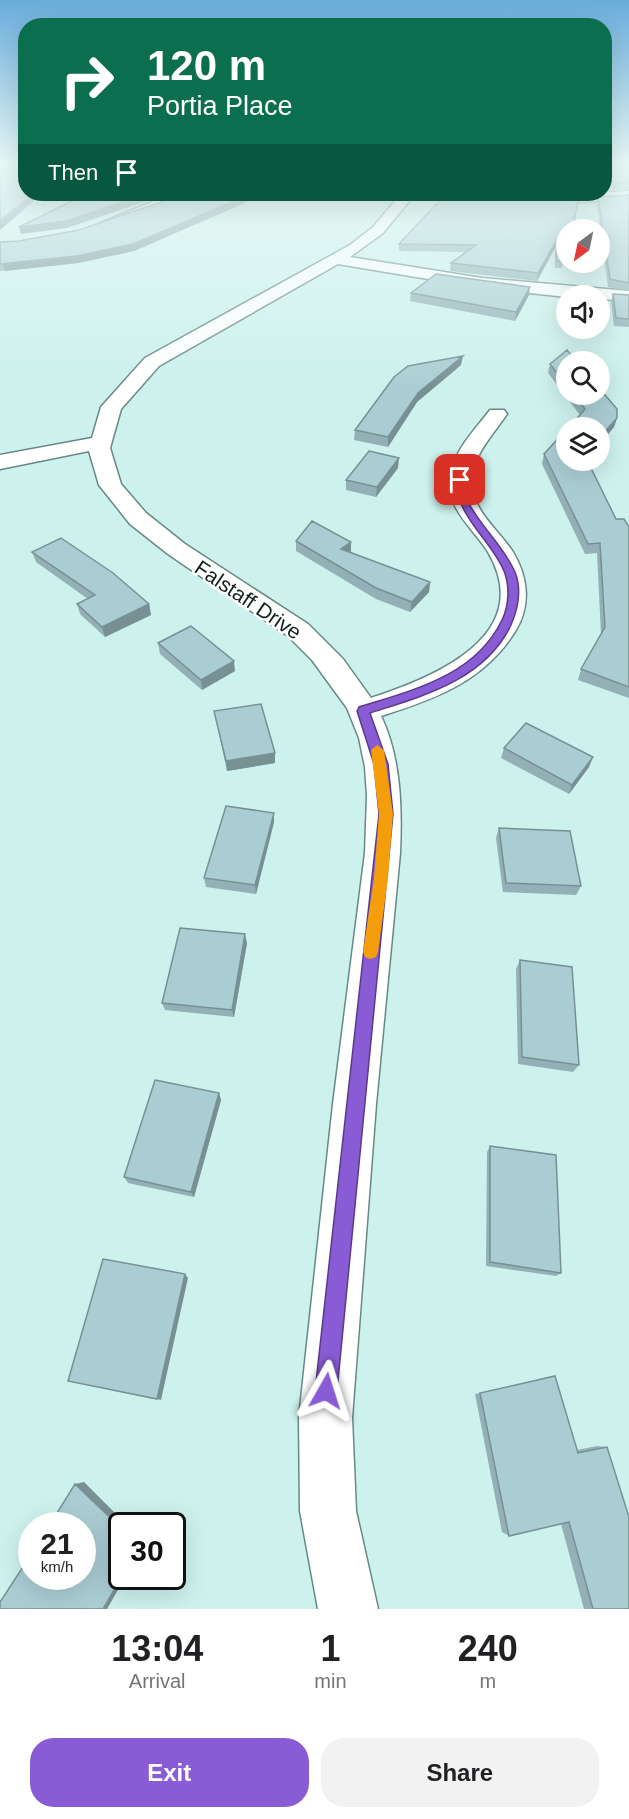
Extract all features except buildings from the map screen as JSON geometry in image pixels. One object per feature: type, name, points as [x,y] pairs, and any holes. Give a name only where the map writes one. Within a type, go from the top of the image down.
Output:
[{"type":"street","name":"Falstaff Drive","points":[[348,1609],[335,1555],[326,1481],[326,1391],[386,814],[381,764],[363,711],[346,683],[299,631],[263,604],[164,544],[142,526],[109,485],[99,460],[97,443],[99,426],[107,410],[133,377],[152,362],[337,258],[365,239]]},
{"type":"street","points":[[337,258],[466,282],[523,289],[629,296]]},
{"type":"street","points":[[363,711],[416,694],[453,678],[473,665],[501,635],[511,613],[513,593],[510,574],[500,551],[475,521],[461,494],[460,480],[465,457],[497,414]]},
{"type":"street","points":[[0,462],[97,443]]},
{"type":"slow traffic","points":[[370,952],[381,878],[386,814],[381,764],[377,750]]},
{"type":"route","points":[[326,1391],[386,814],[381,764],[370,724],[363,711],[416,694],[453,678],[473,665],[501,635],[511,613],[513,593],[510,574],[500,551],[475,521],[466,506],[461,494],[460,480]]}]
